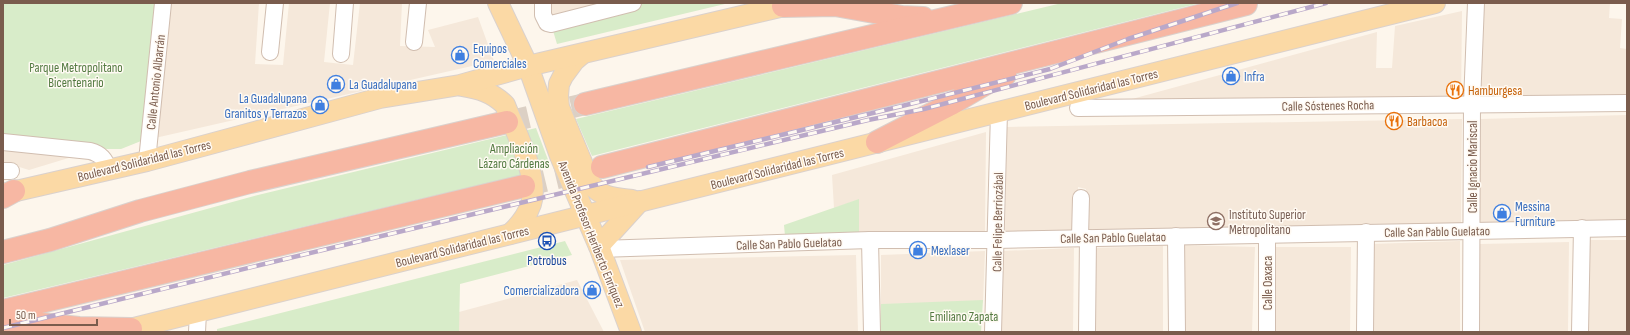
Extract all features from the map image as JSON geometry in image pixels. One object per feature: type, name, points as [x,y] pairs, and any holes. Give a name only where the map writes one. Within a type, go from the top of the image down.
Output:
[{"type":"highway","points":[[585,104],[1011,3]]},
{"type":"highway","points":[[602,167],[1246,4]]},
{"type":"highway","points":[[790,5],[835,5],[916,18],[960,16]]},
{"type":"highway","points":[[877,142],[951,104],[992,80],[1058,52]]},
{"type":"highway","points":[[3,252],[50,240],[140,210],[250,182],[507,122]]},
{"type":"highway","points":[[3,311],[524,186]]},
{"type":"highway","points":[[3,320],[79,328],[124,330]]},
{"type":"main road","name":"Avenida Profesor Heriberto Enríquez","points":[[498,3],[528,66],[560,156],[586,215],[631,332]]},
{"type":"main road","name":"Boulevard Solidaridad las Torres","points":[[124,330],[1435,3]]},
{"type":"main road","name":"Boulevard Solidaridad las Torres","points":[[7,185],[110,170],[380,98],[460,85],[528,66],[581,55],[790,5]]},
{"type":"main road","points":[[581,55],[574,61],[559,84],[559,107],[590,184],[601,194],[614,199],[640,202]]},
{"type":"main road","points":[[460,85],[486,91],[499,98],[505,105],[530,167],[532,184],[531,203],[522,220],[510,234]]},
{"type":"main road","points":[[599,248],[640,202]]},
{"type":"street","name":"Calle Antonio Albarrán","points":[[147,161],[163,3]]},
{"type":"street","points":[[270,52],[275,3]]},
{"type":"street","points":[[341,54],[345,3]]},
{"type":"street","points":[[414,42],[418,3]]},
{"type":"street","points":[[543,9],[547,23],[556,23],[633,3]]},
{"type":"street","name":"Calle Ignacio Mariscal","points":[[1471,332],[1472,103],[1476,3]]},
{"type":"street","name":"Calle Sóstenes Rocha","points":[[1078,108],[1472,103],[1627,103]]},
{"type":"street","name":"Calle Felipe Berriozábal","points":[[993,332],[999,112]]},
{"type":"street","points":[[3,142],[90,151],[103,157],[110,170]]},
{"type":"street","points":[[1081,198],[1084,238],[1087,332]]},
{"type":"street","points":[[1580,332],[1582,228]]},
{"type":"street","name":"Calle San Pablo Guelatao","points":[[599,248],[870,240],[996,240],[1627,228]]},
{"type":"street","points":[[1365,332],[1366,232]]},
{"type":"street","name":"Calle Oaxaca","points":[[1267,234],[1267,332]]},
{"type":"street","points":[[1176,236],[1177,332]]},
{"type":"street","points":[[870,240],[872,332]]},
{"type":"street","points":[[197,332],[198,312]]},
{"type":"shaded area","points":[[169,3],[259,3],[255,64],[283,65],[289,3],[330,3],[324,62],[353,65],[360,3],[402,3],[400,46],[435,47],[428,30],[478,17],[494,61],[155,138]]},
{"type":"shaded area","points":[[551,3],[614,3],[552,21]]},
{"type":"shaded area","points":[[1483,3],[1610,3],[1609,18],[1622,19],[1620,48],[1627,49],[1627,98],[1479,98]]},
{"type":"shaded area","points":[[1462,11],[1461,101],[1121,102],[1377,32],[1376,68],[1392,68],[1395,26]]},
{"type":"shaded area","points":[[1627,115],[1627,222],[1479,223],[1481,119]]},
{"type":"shaded area","points":[[1462,119],[1461,225],[1085,230],[1086,189],[1078,187],[1076,231],[1005,232],[1007,127]]},
{"type":"shaded area","points":[[986,132],[985,233],[859,234],[858,200],[834,208],[832,175]]},
{"type":"shaded area","points":[[3,144],[85,153],[29,170],[13,165],[3,165]]},
{"type":"shaded area","points":[[1588,240],[1627,240],[1627,332],[1586,332]]},
{"type":"shaded area","points":[[1460,241],[1460,332],[1372,332],[1371,244]]},
{"type":"shaded area","points":[[1569,242],[1568,332],[1479,332],[1480,244]]},
{"type":"shaded area","points":[[1184,245],[1255,247],[1252,332],[1183,332]]},
{"type":"shaded area","points":[[1163,246],[1163,332],[1092,332],[1090,248]]},
{"type":"shaded area","points":[[1271,247],[1351,247],[1350,332],[1272,332]]},
{"type":"shaded area","points":[[1074,248],[1073,332],[999,332],[1002,251]]},
{"type":"shaded area","points":[[985,251],[983,303],[881,304],[881,255]]},
{"type":"shaded area","points":[[856,255],[858,332],[645,332],[620,260]]},
{"type":"shaded area","points":[[577,280],[604,332],[459,332],[459,312]]},
{"type":"green space","name":"Parque Metropolitano Bicentenario","points":[[3,3],[155,3],[141,141],[121,149],[107,149],[3,138]]},
{"type":"green space","points":[[640,3],[729,3],[557,44],[551,24]]},
{"type":"green space","name":"Ampliación Lázaro Cárdenas","points":[[1062,3],[1200,3],[592,156],[576,119]]},
{"type":"green space","name":"Ampliación Lázaro Cárdenas","points":[[536,128],[550,165],[522,175],[3,298],[3,265],[258,195]]},
{"type":"green space","points":[[859,199],[859,234],[785,236],[784,225]]},
{"type":"green space","points":[[565,241],[572,255],[460,284],[459,332],[217,332],[217,329]]},
{"type":"green space","name":"Emiliano Zapata","points":[[983,300],[981,332],[880,332],[881,304]]},
{"type":"tunnel","points":[[507,122],[585,104]]},
{"type":"tunnel","points":[[524,186],[587,171]]},
{"type":"railway","points":[[648,167],[1050,69],[1128,39],[1237,3]]},
{"type":"railway","points":[[3,328],[868,120],[924,109],[1326,3]]},
{"type":"place","name":"Equipos Comerciales","points":[[460,55]]},
{"type":"place","name":"Infra","points":[[1231,76]]},
{"type":"place","name":"La Guadalupana","points":[[336,84]]},
{"type":"place","name":"Hamburgesa","points":[[1455,90]]},
{"type":"place","name":"La Guadalupana Granitos y Terrazos","points":[[320,105]]},
{"type":"place","name":"Barbacoa","points":[[1394,121]]},
{"type":"place","name":"Messina Furniture","points":[[1502,213]]},
{"type":"place","name":"Instituto Superior Metropolitano","points":[[1216,221]]},
{"type":"place","name":"Potrobus","points":[[547,241]]},
{"type":"place","name":"Mexlaser","points":[[918,250]]},
{"type":"place","name":"Comercializadora","points":[[592,290]]}]
